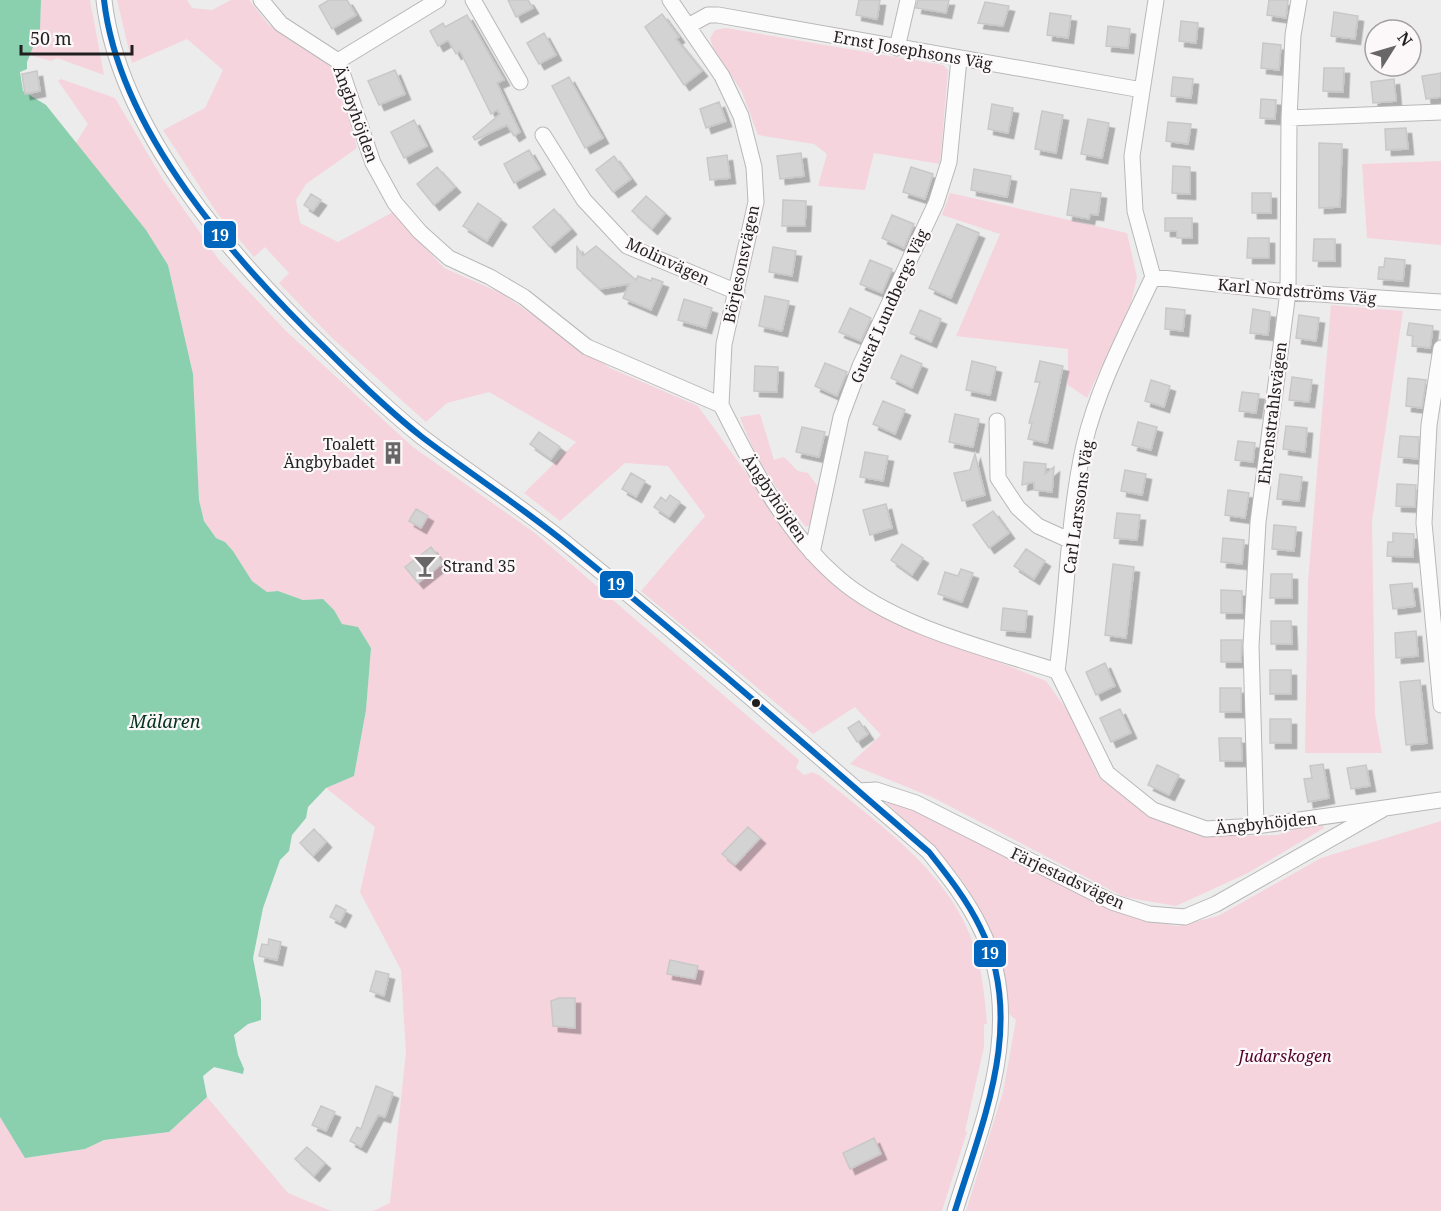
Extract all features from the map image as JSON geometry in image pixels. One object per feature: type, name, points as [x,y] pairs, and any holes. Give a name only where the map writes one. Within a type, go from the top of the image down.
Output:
[{"type":"street","points":[[104,0],[114,54],[129,94],[203,213],[247,269],[278,303],[361,383],[421,436],[574,549],[929,852],[960,892],[981,928],[994,964],[1002,1019],[998,1065],[991,1095],[954,1211]]},
{"type":"street","name":"Ängbyhöjden","points":[[261,0],[280,24],[338,61],[378,173],[395,203],[420,232],[448,258],[490,277],[524,297],[587,347],[721,405],[753,470],[812,553],[838,579],[887,608],[943,634],[1057,671],[1107,773],[1153,810],[1206,829],[1256,826],[1385,808]]},
{"type":"street","points":[[338,61],[438,0]]},
{"type":"street","points":[[473,0],[520,82]]},
{"type":"street","name":"Börjesonsvägen","points":[[670,0],[722,76],[736,106],[754,167],[756,202],[724,344],[721,405]]},
{"type":"street","points":[[897,48],[908,0]]},
{"type":"street","points":[[1153,277],[1135,211],[1132,156],[1156,0]]},
{"type":"street","name":"Ehrenstrahlsvägen","points":[[1256,826],[1251,634],[1258,522],[1288,292],[1289,118],[1293,35],[1299,0]]},
{"type":"street","name":"Ernst Josephsons Väg","points":[[688,26],[708,15],[718,15],[1142,90]]},
{"type":"street","name":"Gustaf Lundbergs Väg","points":[[812,553],[841,417],[861,366],[936,203],[949,162],[960,59]]},
{"type":"street","points":[[1289,118],[1441,112]]},
{"type":"street","name":"Molinvägen","points":[[543,135],[584,200],[627,246],[737,292]]},
{"type":"street","name":"Karl Nordströms Väg","points":[[1153,277],[1288,292],[1441,302]]},
{"type":"street","name":"Carl Larssons Väg","points":[[1057,671],[1084,446],[1102,386],[1153,277]]},
{"type":"street","points":[[1441,348],[1429,425],[1424,524],[1441,705]]},
{"type":"street","points":[[998,422],[996,451],[998,478],[1018,508],[1038,526],[1071,541]]},
{"type":"street","name":"Färjestadsvägen","points":[[858,791],[876,790],[916,803],[1112,902],[1149,914],[1185,917],[1216,904],[1385,808],[1441,800]]},
{"type":"green space","points":[[41,0],[90,0],[104,75],[57,58],[51,61],[30,55],[40,30]]},
{"type":"green space","points":[[117,0],[187,0],[192,8],[212,10],[231,0],[249,0],[269,25],[324,59],[341,80],[357,148],[306,184],[296,200],[300,223],[338,242],[393,212],[444,268],[501,293],[610,368],[698,406],[808,559],[866,609],[1046,681],[1068,711],[1099,777],[1158,821],[1208,836],[1277,835],[1321,821],[1324,828],[1248,873],[1176,906],[1124,897],[934,798],[850,764],[881,735],[855,707],[813,734],[641,591],[705,516],[668,466],[625,463],[560,521],[524,493],[576,442],[489,392],[447,403],[426,422],[331,337],[279,283],[289,273],[265,247],[254,257],[217,213],[163,130],[205,108],[223,70],[187,39],[132,63]]},
{"type":"green space","points":[[726,28],[943,65],[948,70],[940,164],[874,153],[865,190],[818,186],[827,154],[814,144],[758,135],[742,92],[713,48],[710,38],[715,30]]},
{"type":"green space","points":[[61,79],[115,98],[162,178],[219,260],[287,332],[413,447],[535,533],[799,760],[796,768],[804,775],[812,772],[819,775],[890,833],[934,876],[967,927],[979,964],[987,1024],[984,1024],[984,1047],[965,1131],[967,1132],[942,1211],[373,1211],[390,1203],[406,1052],[401,970],[360,892],[375,827],[326,788],[354,776],[366,710],[371,648],[342,624],[334,610],[323,599],[303,600],[278,591],[267,592],[252,581],[233,551],[225,542],[216,538],[204,521],[199,500],[193,374],[168,265],[146,230],[75,144],[88,124],[58,81]]},
{"type":"green space","points":[[1441,161],[1441,245],[1367,238],[1362,164]]},
{"type":"green space","points":[[950,193],[1127,233],[1137,277],[1131,303],[1087,398],[1068,385],[1068,349],[956,336],[1000,234],[942,215]]},
{"type":"green space","points":[[1331,305],[1403,311],[1372,521],[1375,715],[1382,753],[1305,753],[1308,582]]},
{"type":"green space","points":[[760,414],[774,460],[784,457],[798,471],[808,473],[819,488],[811,524],[806,527],[768,475],[752,447],[740,417]]},
{"type":"green space","name":"Judarskogen","points":[[886,803],[917,812],[1049,879],[1147,921],[1178,926],[1218,916],[1321,858],[1441,821],[1441,1211],[966,1211],[1003,1092],[1016,1020],[1008,1013],[1003,978],[995,947],[985,919],[971,894],[935,848]]},
{"type":"green space","points":[[207,1097],[288,1193],[331,1211],[0,1211],[0,1117],[26,1158],[85,1149],[104,1140],[169,1132]]},
{"type":"water","name":"Mälaren","points":[[0,0],[41,0],[40,30],[27,62],[27,69],[20,72],[23,91],[46,105],[146,230],[168,265],[193,374],[199,500],[204,521],[216,538],[225,542],[233,551],[252,581],[267,592],[278,591],[303,600],[323,599],[334,610],[342,624],[358,627],[371,648],[366,710],[354,776],[326,788],[308,807],[306,818],[292,835],[289,851],[280,860],[263,908],[253,958],[261,1000],[261,1020],[248,1024],[234,1035],[238,1055],[244,1069],[243,1074],[214,1067],[203,1076],[207,1097],[169,1132],[104,1140],[85,1149],[25,1158],[0,1117]]},
{"type":"building","points":[[329,0],[347,0],[356,15],[332,29],[319,6]]},
{"type":"building","points":[[508,0],[528,0],[533,8],[516,17]]},
{"type":"building","points":[[859,0],[880,0],[877,19],[856,15]]},
{"type":"building","points":[[918,0],[949,0],[946,13],[916,8]]},
{"type":"building","points":[[1269,0],[1288,0],[1286,18],[1267,15]]},
{"type":"building","points":[[985,2],[1009,6],[1003,26],[978,23]]},
{"type":"building","points":[[1334,12],[1358,16],[1355,39],[1331,36]]},
{"type":"building","points":[[1050,13],[1071,16],[1068,38],[1047,35]]},
{"type":"building","points":[[662,14],[679,37],[676,39],[702,71],[684,85],[645,27]]},
{"type":"building","points":[[467,15],[504,80],[497,83],[520,132],[514,136],[507,125],[475,140],[473,137],[500,114],[497,110],[491,114],[460,51],[456,54],[448,40],[438,46],[430,31],[443,23],[445,27]]},
{"type":"building","points":[[1181,21],[1198,23],[1196,43],[1179,41]]},
{"type":"building","points":[[1108,26],[1130,29],[1128,48],[1106,46]]},
{"type":"building","points":[[544,33],[556,55],[539,64],[527,43]]},
{"type":"building","points":[[1263,43],[1281,45],[1279,70],[1261,68]]},
{"type":"building","points":[[1324,68],[1344,68],[1343,92],[1323,91]]},
{"type":"building","points":[[395,70],[405,94],[379,105],[368,81]]},
{"type":"building","points":[[37,71],[40,91],[25,94],[22,74]]},
{"type":"building","points":[[1441,73],[1441,97],[1426,99],[1423,76]]},
{"type":"building","points":[[569,77],[603,138],[585,148],[552,86]]},
{"type":"building","points":[[1173,77],[1193,79],[1191,98],[1171,96]]},
{"type":"building","points":[[1394,79],[1396,101],[1373,103],[1371,82]]},
{"type":"building","points":[[1261,99],[1276,100],[1275,119],[1260,118]]},
{"type":"building","points":[[719,102],[726,121],[706,128],[700,109]]},
{"type":"building","points":[[992,104],[1013,108],[1008,133],[988,129]]},
{"type":"building","points":[[1042,111],[1063,115],[1056,153],[1035,149]]},
{"type":"building","points":[[1088,119],[1109,123],[1102,158],[1081,154]]},
{"type":"building","points":[[414,120],[427,146],[404,158],[391,132]]},
{"type":"building","points":[[1168,122],[1191,124],[1188,144],[1166,141]]},
{"type":"building","points":[[1406,128],[1408,149],[1386,150],[1385,129]]},
{"type":"building","points":[[1319,143],[1342,144],[1340,207],[1319,208]]},
{"type":"building","points":[[529,150],[540,169],[514,183],[504,164]]},
{"type":"building","points":[[801,153],[804,176],[780,179],[777,156]]},
{"type":"building","points":[[727,155],[730,178],[710,180],[707,158]]},
{"type":"building","points":[[614,156],[631,179],[613,192],[596,170]]},
{"type":"building","points":[[1173,166],[1190,167],[1190,194],[1172,193]]},
{"type":"building","points":[[437,167],[455,187],[434,205],[417,184]]},
{"type":"building","points":[[911,167],[933,174],[925,199],[903,192]]},
{"type":"building","points":[[974,169],[1011,176],[1007,197],[971,190]]},
{"type":"building","points":[[1071,189],[1101,193],[1098,215],[1090,214],[1089,219],[1067,215]]},
{"type":"building","points":[[1252,193],[1271,193],[1271,213],[1252,213]]},
{"type":"building","points":[[311,194],[321,200],[313,211],[304,205]]},
{"type":"building","points":[[646,196],[665,213],[652,229],[632,211]]},
{"type":"building","points":[[783,200],[806,201],[805,226],[782,226]]},
{"type":"building","points":[[478,203],[501,219],[487,241],[463,226]]},
{"type":"building","points":[[554,209],[571,229],[550,247],[533,227]]},
{"type":"building","points":[[892,215],[914,224],[904,248],[882,238]]},
{"type":"building","points":[[1165,218],[1192,218],[1192,238],[1177,238],[1177,231],[1165,231]]},
{"type":"building","points":[[957,224],[979,233],[951,298],[929,288]]},
{"type":"building","points":[[1248,238],[1269,238],[1269,258],[1247,258]]},
{"type":"building","points":[[1314,239],[1335,239],[1335,261],[1313,261]]},
{"type":"building","points":[[596,246],[636,280],[638,276],[651,281],[652,278],[663,282],[651,310],[623,298],[629,284],[600,289],[577,268],[577,247],[583,256]]},
{"type":"building","points":[[773,247],[796,251],[792,276],[769,272]]},
{"type":"building","points":[[1385,258],[1405,260],[1403,281],[1378,279],[1379,267],[1384,267]]},
{"type":"building","points":[[870,260],[892,269],[882,293],[860,284]]},
{"type":"building","points":[[765,296],[789,301],[782,331],[759,326]]},
{"type":"building","points":[[684,299],[712,308],[706,328],[678,320]]},
{"type":"building","points":[[850,308],[871,318],[861,341],[839,332]]},
{"type":"building","points":[[1166,308],[1185,310],[1183,331],[1165,329]]},
{"type":"building","points":[[1253,309],[1270,312],[1268,335],[1250,333]]},
{"type":"building","points":[[920,310],[941,319],[931,342],[910,333]]},
{"type":"building","points":[[1299,315],[1319,318],[1316,341],[1296,338]]},
{"type":"building","points":[[1409,323],[1433,326],[1430,348],[1412,346],[1413,336],[1407,335]]},
{"type":"building","points":[[901,355],[922,364],[912,388],[891,378]]},
{"type":"building","points":[[972,361],[996,367],[990,395],[966,390]]},
{"type":"building","points":[[1040,361],[1063,366],[1047,443],[1028,439],[1032,423],[1029,423],[1040,382],[1035,382]]},
{"type":"building","points":[[825,363],[847,372],[837,396],[815,386]]},
{"type":"building","points":[[755,366],[778,367],[777,392],[754,391]]},
{"type":"building","points":[[1292,377],[1312,380],[1309,402],[1289,400]]},
{"type":"building","points":[[1408,378],[1426,380],[1422,408],[1406,406]]},
{"type":"building","points":[[1151,380],[1170,386],[1164,407],[1145,401]]},
{"type":"building","points":[[1242,392],[1259,394],[1256,413],[1239,411]]},
{"type":"building","points":[[883,401],[905,410],[895,434],[873,424]]},
{"type":"building","points":[[955,414],[979,419],[973,447],[949,442]]},
{"type":"building","points":[[1138,422],[1157,427],[1151,450],[1132,445]]},
{"type":"building","points":[[1286,426],[1307,428],[1305,452],[1283,449]]},
{"type":"building","points":[[802,427],[825,432],[819,457],[796,452]]},
{"type":"building","points":[[539,432],[560,447],[551,459],[530,444]]},
{"type":"building","points":[[1400,436],[1419,437],[1418,459],[1398,457]]},
{"type":"building","points":[[1238,441],[1255,443],[1253,462],[1235,460]]},
{"type":"building","points":[[865,452],[888,456],[883,481],[860,477]]},
{"type":"building","points":[[975,454],[985,495],[962,501],[954,473],[970,470]]},
{"type":"building","points":[[1024,462],[1046,464],[1045,474],[1054,467],[1052,492],[1034,490],[1034,482],[1022,485]]},
{"type":"building","points":[[1125,470],[1146,474],[1142,495],[1121,491]]},
{"type":"building","points":[[631,473],[645,481],[636,497],[622,489]]},
{"type":"building","points":[[1280,474],[1302,477],[1299,501],[1277,499]]},
{"type":"building","points":[[1397,484],[1416,485],[1415,507],[1396,506]]},
{"type":"building","points":[[1228,490],[1249,493],[1245,518],[1225,515]]},
{"type":"building","points":[[670,495],[680,502],[669,517],[654,507],[661,497],[666,501]]},
{"type":"building","points":[[886,504],[892,528],[870,535],[863,510]]},
{"type":"building","points":[[416,509],[428,516],[421,528],[409,521]]},
{"type":"building","points":[[993,511],[1009,533],[989,548],[973,525]]},
{"type":"building","points":[[1117,513],[1140,515],[1137,540],[1114,538]]},
{"type":"building","points":[[1274,525],[1296,527],[1294,551],[1272,549]]},
{"type":"building","points":[[1393,533],[1414,534],[1413,557],[1387,556],[1388,542],[1393,542]]},
{"type":"building","points":[[1223,538],[1244,540],[1242,564],[1221,562]]},
{"type":"building","points":[[902,544],[923,558],[912,575],[891,560]]},
{"type":"building","points":[[431,547],[443,563],[418,583],[405,567]]},
{"type":"building","points":[[1026,549],[1045,561],[1034,579],[1014,566]]},
{"type":"building","points":[[1113,564],[1134,567],[1126,638],[1105,635]]},
{"type":"building","points":[[961,569],[973,573],[962,602],[938,594],[945,572],[958,576]]},
{"type":"building","points":[[1271,574],[1292,574],[1292,598],[1270,598]]},
{"type":"building","points":[[1412,583],[1415,606],[1393,609],[1390,585]]},
{"type":"building","points":[[1221,590],[1242,591],[1242,613],[1221,613]]},
{"type":"building","points":[[1003,608],[1027,611],[1025,632],[1001,630]]},
{"type":"building","points":[[1271,621],[1291,621],[1292,644],[1271,644]]},
{"type":"building","points":[[1416,631],[1418,656],[1396,658],[1395,633]]},
{"type":"building","points":[[1221,640],[1242,640],[1241,662],[1221,662]]},
{"type":"building","points":[[1105,663],[1115,686],[1096,695],[1086,672]]},
{"type":"building","points":[[1270,670],[1291,670],[1291,694],[1270,694]]},
{"type":"building","points":[[1420,680],[1427,743],[1406,745],[1400,682]]},
{"type":"building","points":[[1220,688],[1241,688],[1241,712],[1220,712]]},
{"type":"building","points":[[1120,709],[1131,733],[1111,742],[1100,718]]},
{"type":"building","points":[[1270,719],[1291,719],[1291,743],[1270,743]]},
{"type":"building","points":[[859,721],[868,734],[857,742],[848,728]]},
{"type":"building","points":[[1219,738],[1241,738],[1242,761],[1220,761]]},
{"type":"building","points":[[1323,764],[1329,798],[1308,802],[1304,779],[1312,778],[1310,766]]},
{"type":"building","points":[[1157,765],[1179,775],[1169,795],[1148,785]]},
{"type":"building","points":[[1366,765],[1370,786],[1351,789],[1347,768]]},
{"type":"building","points":[[748,827],[760,838],[735,865],[722,854]]},
{"type":"building","points":[[314,829],[326,842],[313,856],[300,843]]},
{"type":"building","points":[[336,905],[346,910],[340,922],[330,917]]},
{"type":"building","points":[[269,939],[281,942],[277,960],[259,956],[262,944],[268,945]]},
{"type":"building","points":[[670,960],[698,966],[695,979],[667,974]]},
{"type":"building","points":[[376,971],[389,974],[384,996],[370,991]]},
{"type":"building","points":[[559,998],[575,998],[575,1028],[553,1026],[551,1001]]},
{"type":"building","points":[[376,1086],[393,1093],[385,1117],[378,1115],[361,1147],[350,1141],[357,1127],[361,1129]]},
{"type":"building","points":[[321,1106],[335,1112],[326,1131],[312,1125]]},
{"type":"building","points":[[874,1138],[881,1154],[850,1169],[843,1153]]},
{"type":"building","points":[[307,1147],[325,1163],[314,1176],[295,1159]]},
{"type":"transit line","name":"19","points":[[104,0],[114,49],[132,98],[157,146],[187,192],[221,236],[293,316],[362,385],[410,427],[555,534],[796,737],[929,852],[957,888],[980,927],[994,962],[1000,998],[1000,1034],[996,1070],[988,1106],[955,1211]]},
{"type":"place","name":"Toalett Ängbybadet","points":[[393,453]]},
{"type":"place","name":"Strand 35","points":[[425,566]]}]
